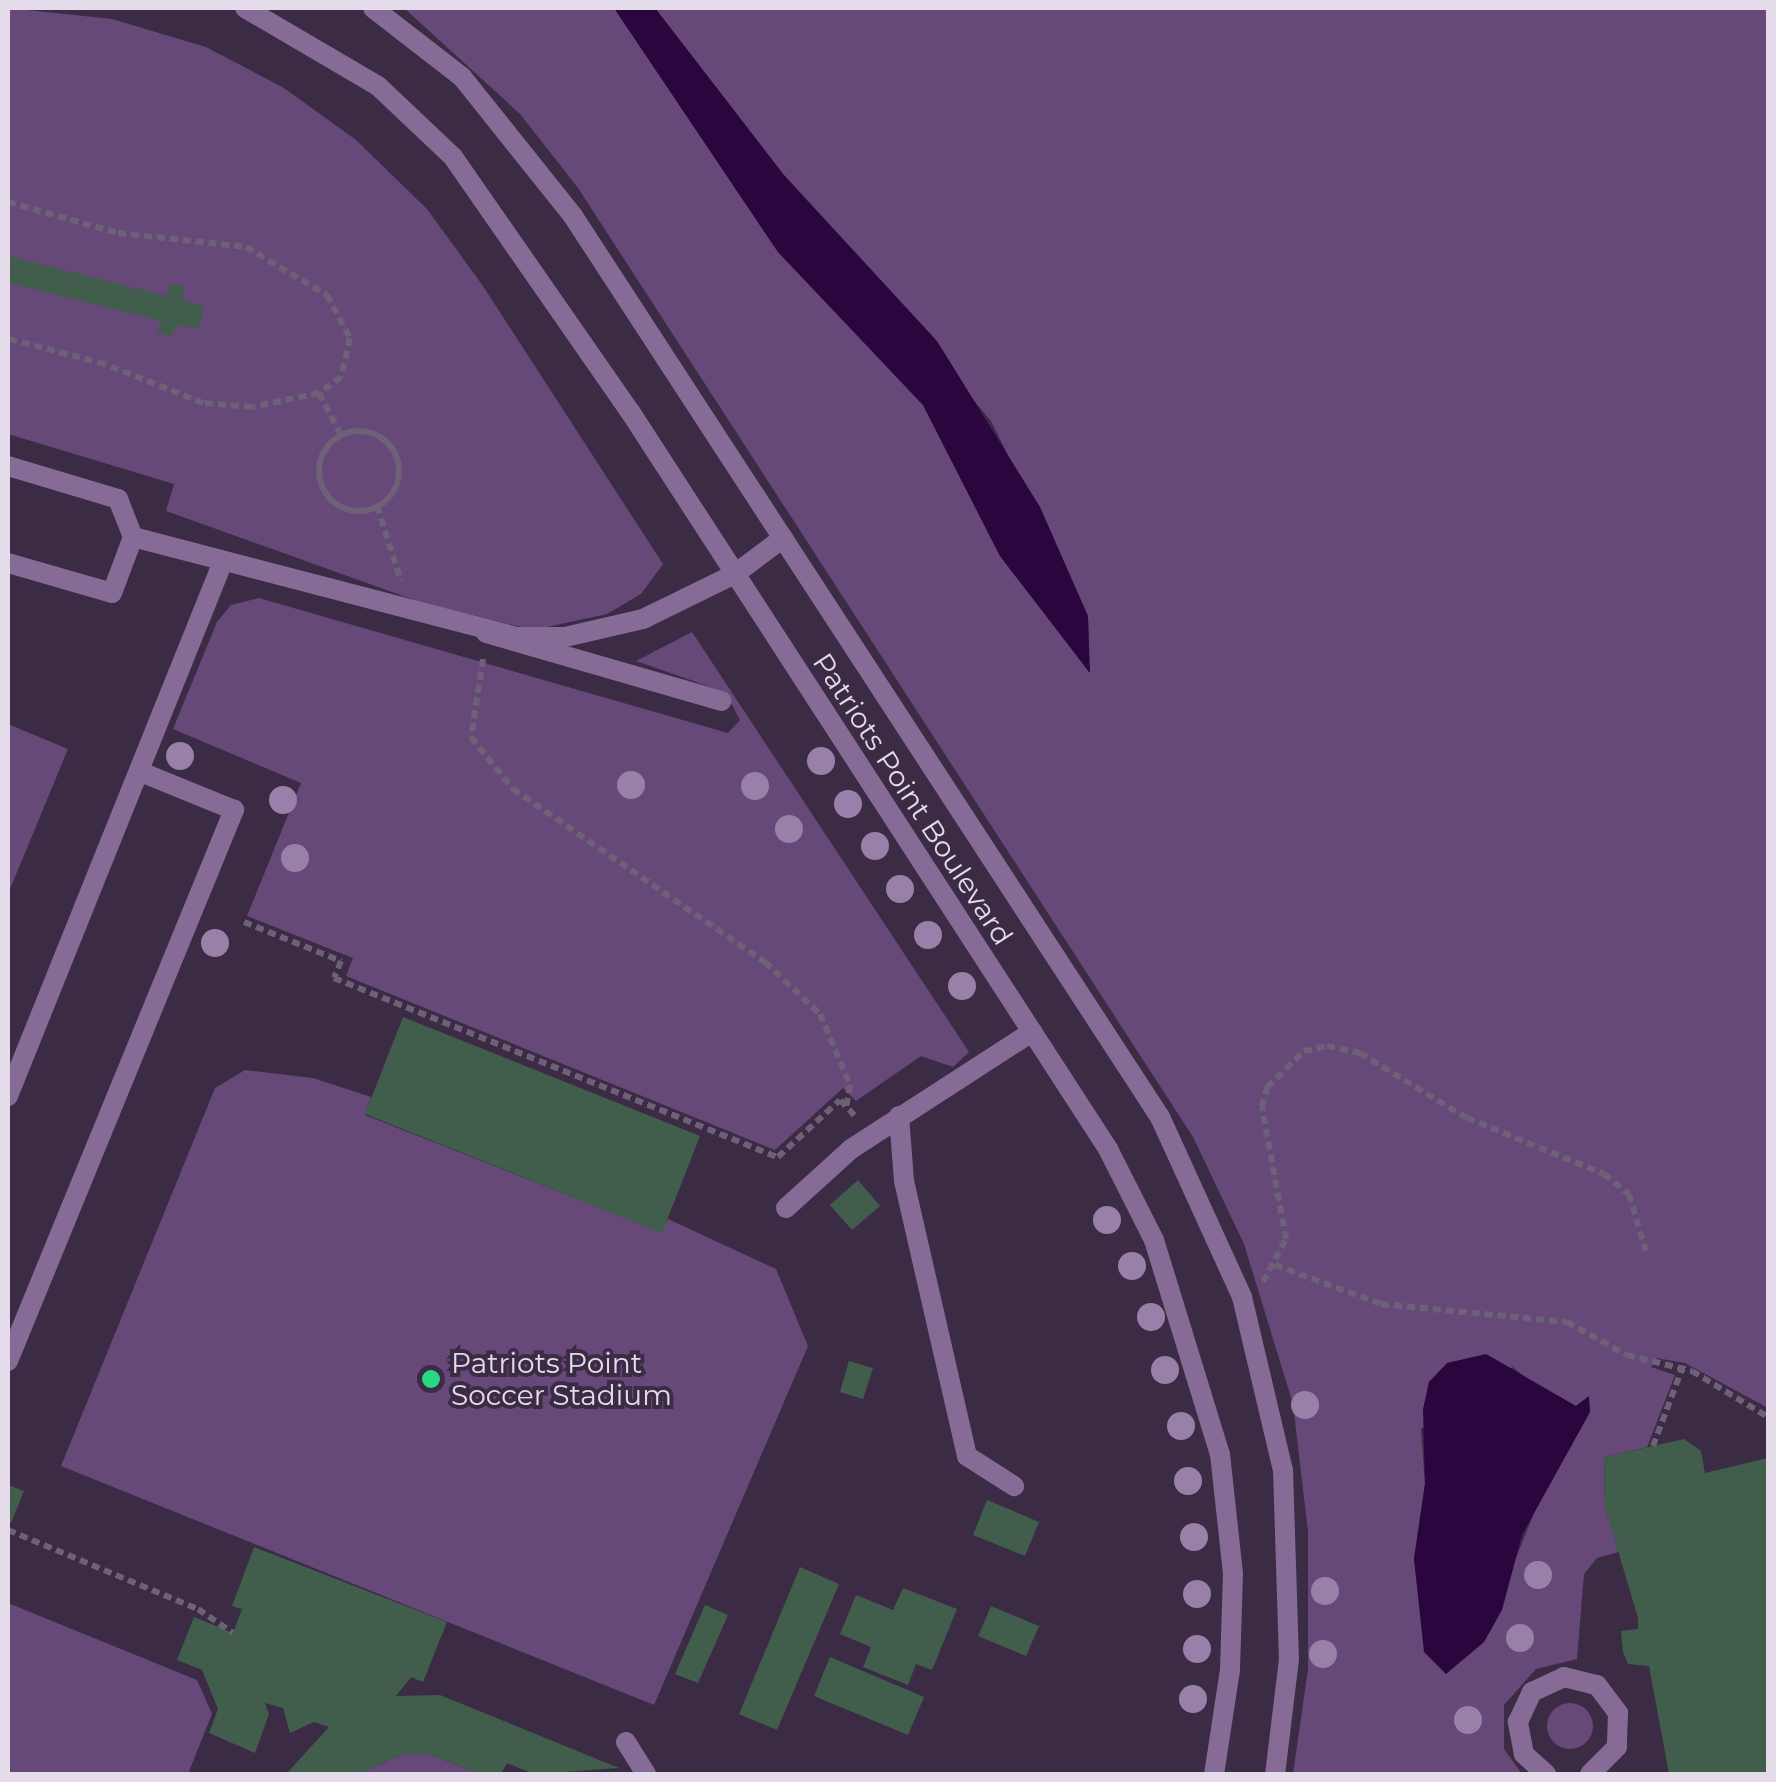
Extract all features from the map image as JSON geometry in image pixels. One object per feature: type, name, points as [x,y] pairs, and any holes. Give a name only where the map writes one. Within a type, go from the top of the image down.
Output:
[{"type":"street","name":"Patriots Point Boulevard","points":[[245,8],[378,86],[453,157],[735,574],[1108,1148],[1154,1240],[1220,1454],[1233,1574],[1214,1774]]},
{"type":"street","name":"Patriots Point Boulevard","points":[[373,8],[462,77],[509,126],[1160,1117],[1242,1297],[1283,1470],[1290,1559],[1289,1659],[1275,1774]]},
{"type":"street","points":[[8,466],[118,500],[132,537],[112,593],[8,563]]},
{"type":"street","points":[[132,537],[410,611],[721,701]]},
{"type":"street","points":[[486,633],[564,638],[603,630],[735,574],[782,538]]},
{"type":"street","points":[[8,1096],[222,564]]},
{"type":"street","points":[[8,1361],[234,810],[140,772]]},
{"type":"street","points":[[786,1208],[898,1116],[1032,1032]]},
{"type":"street","points":[[898,1116],[904,1181],[967,1456],[1014,1486]]},
{"type":"street","points":[[1546,1774],[1524,1754],[1518,1722],[1532,1692],[1564,1677],[1597,1685],[1618,1713],[1617,1747],[1590,1774]]},
{"type":"street","points":[[626,1742],[646,1774]]},
{"type":"path","points":[[8,202],[118,233],[246,248],[294,270],[342,313],[350,338],[341,377],[319,393],[252,407],[203,403],[105,364],[8,339]]},
{"type":"path","points":[[319,393],[340,435]]},
{"type":"path","points":[[374,434],[394,451],[398,482],[377,506],[346,509],[321,485],[323,454],[340,435],[374,434]]},
{"type":"path","points":[[377,506],[410,611]]},
{"type":"path","points":[[486,633],[471,737],[513,789],[765,962],[820,1014],[850,1086],[846,1107]]},
{"type":"path","points":[[244,922],[342,961],[334,978],[778,1158],[840,1100],[873,1134]]},
{"type":"path","points":[[1242,1297],[1275,1265],[1285,1212],[1262,1108],[1267,1087],[1304,1051],[1327,1046],[1360,1054],[1468,1118],[1604,1174],[1629,1194],[1646,1251]]},
{"type":"path","points":[[1275,1265],[1381,1304],[1567,1322],[1627,1355],[1683,1368],[1768,1417]]},
{"type":"path","points":[[1653,1446],[1683,1368]]},
{"type":"path","points":[[8,1530],[198,1610],[233,1634]]},
{"type":"shaded area","points":[[8,8],[112,19],[206,47],[284,88],[356,140],[427,209],[483,286],[663,564],[641,594],[607,614],[533,630],[420,602],[166,511],[174,484],[8,434]]},
{"type":"shaded area","points":[[404,8],[614,8],[778,252],[923,405],[1000,556],[1089,672],[1088,616],[991,421],[783,174],[655,8],[1768,8],[1768,1408],[1685,1363],[1656,1358],[1651,1367],[1675,1375],[1647,1447],[1604,1457],[1605,1507],[1619,1552],[1597,1558],[1584,1574],[1577,1659],[1536,1669],[1504,1705],[1504,1749],[1522,1774],[1293,1774],[1308,1669],[1308,1532],[1293,1404],[1244,1244],[1193,1137],[578,188],[520,114]],"holes":[[[1513,1367],[1538,1389],[1576,1406],[1584,1400],[1586,1419],[1542,1493],[1516,1558],[1425,1652],[1414,1559],[1425,1484],[1421,1429]]]},
{"type":"shaded area","points":[[614,8],[655,8],[783,174],[937,341],[1040,507],[1088,616],[1090,673],[1000,556],[923,405],[778,252]]},
{"type":"shaded area","points":[[259,598],[728,733],[740,720],[725,692],[636,661],[692,632],[969,1052],[953,1067],[921,1056],[856,1101],[843,1088],[775,1150],[346,976],[353,958],[247,916],[301,783],[173,729],[217,622],[231,605]]},
{"type":"shaded area","points":[[8,724],[68,749],[8,894]]},
{"type":"shaded area","name":"Patriots Point Soccer Stadium","points":[[245,1070],[313,1078],[371,1097],[365,1115],[661,1232],[668,1219],[776,1269],[808,1346],[654,1705],[61,1466],[215,1088]]},
{"type":"shaded area","points":[[1486,1354],[1576,1406],[1589,1396],[1590,1412],[1522,1535],[1502,1610],[1484,1642],[1446,1674],[1424,1652],[1414,1559],[1425,1484],[1423,1409],[1429,1382],[1447,1363]]},
{"type":"shaded area","points":[[8,1603],[197,1680],[212,1714],[188,1774],[8,1774]]},
{"type":"shaded area","points":[[1570,1703],[1586,1710],[1593,1726],[1586,1742],[1570,1749],[1554,1742],[1547,1726],[1554,1710]]},
{"type":"shaded area","points":[[404,1754],[429,1754],[479,1774],[357,1774]]},
{"type":"building","points":[[8,256],[167,296],[170,283],[184,286],[184,301],[204,306],[198,329],[178,325],[171,336],[157,333],[161,321],[8,283]]},
{"type":"building","points":[[403,1017],[700,1136],[662,1233],[365,1114]]},
{"type":"building","points":[[858,1180],[880,1206],[852,1230],[830,1205]]},
{"type":"building","points":[[849,1361],[873,1368],[863,1399],[840,1392]]},
{"type":"building","points":[[1684,1439],[1701,1451],[1705,1473],[1768,1458],[1768,1774],[1669,1774],[1649,1666],[1628,1664],[1623,1652],[1621,1631],[1638,1629],[1638,1618],[1605,1507],[1604,1457]]},
{"type":"building","points":[[8,1485],[24,1491],[11,1523],[8,1522]]},
{"type":"building","points":[[987,1500],[1039,1522],[1025,1556],[973,1535]]},
{"type":"building","points":[[254,1547],[447,1622],[423,1682],[411,1677],[396,1696],[440,1695],[619,1768],[534,1774],[507,1763],[501,1774],[479,1774],[429,1754],[404,1754],[357,1774],[286,1774],[329,1727],[314,1722],[290,1733],[283,1708],[265,1703],[269,1714],[255,1753],[209,1733],[218,1709],[202,1670],[177,1660],[194,1617],[233,1633],[242,1609],[232,1606]]},
{"type":"building","points":[[800,1567],[839,1584],[777,1730],[739,1714]]},
{"type":"building","points":[[903,1588],[957,1609],[932,1670],[916,1664],[908,1685],[863,1667],[871,1647],[840,1634],[856,1595],[893,1610]]},
{"type":"building","points":[[705,1605],[728,1615],[698,1683],[675,1674]]},
{"type":"building","points":[[991,1606],[1039,1626],[1026,1656],[978,1636]]},
{"type":"building","points":[[830,1657],[924,1697],[908,1735],[814,1696]]},
{"type":"place","name":"Patriots Point Soccer Stadium","points":[[431,1379]]}]
